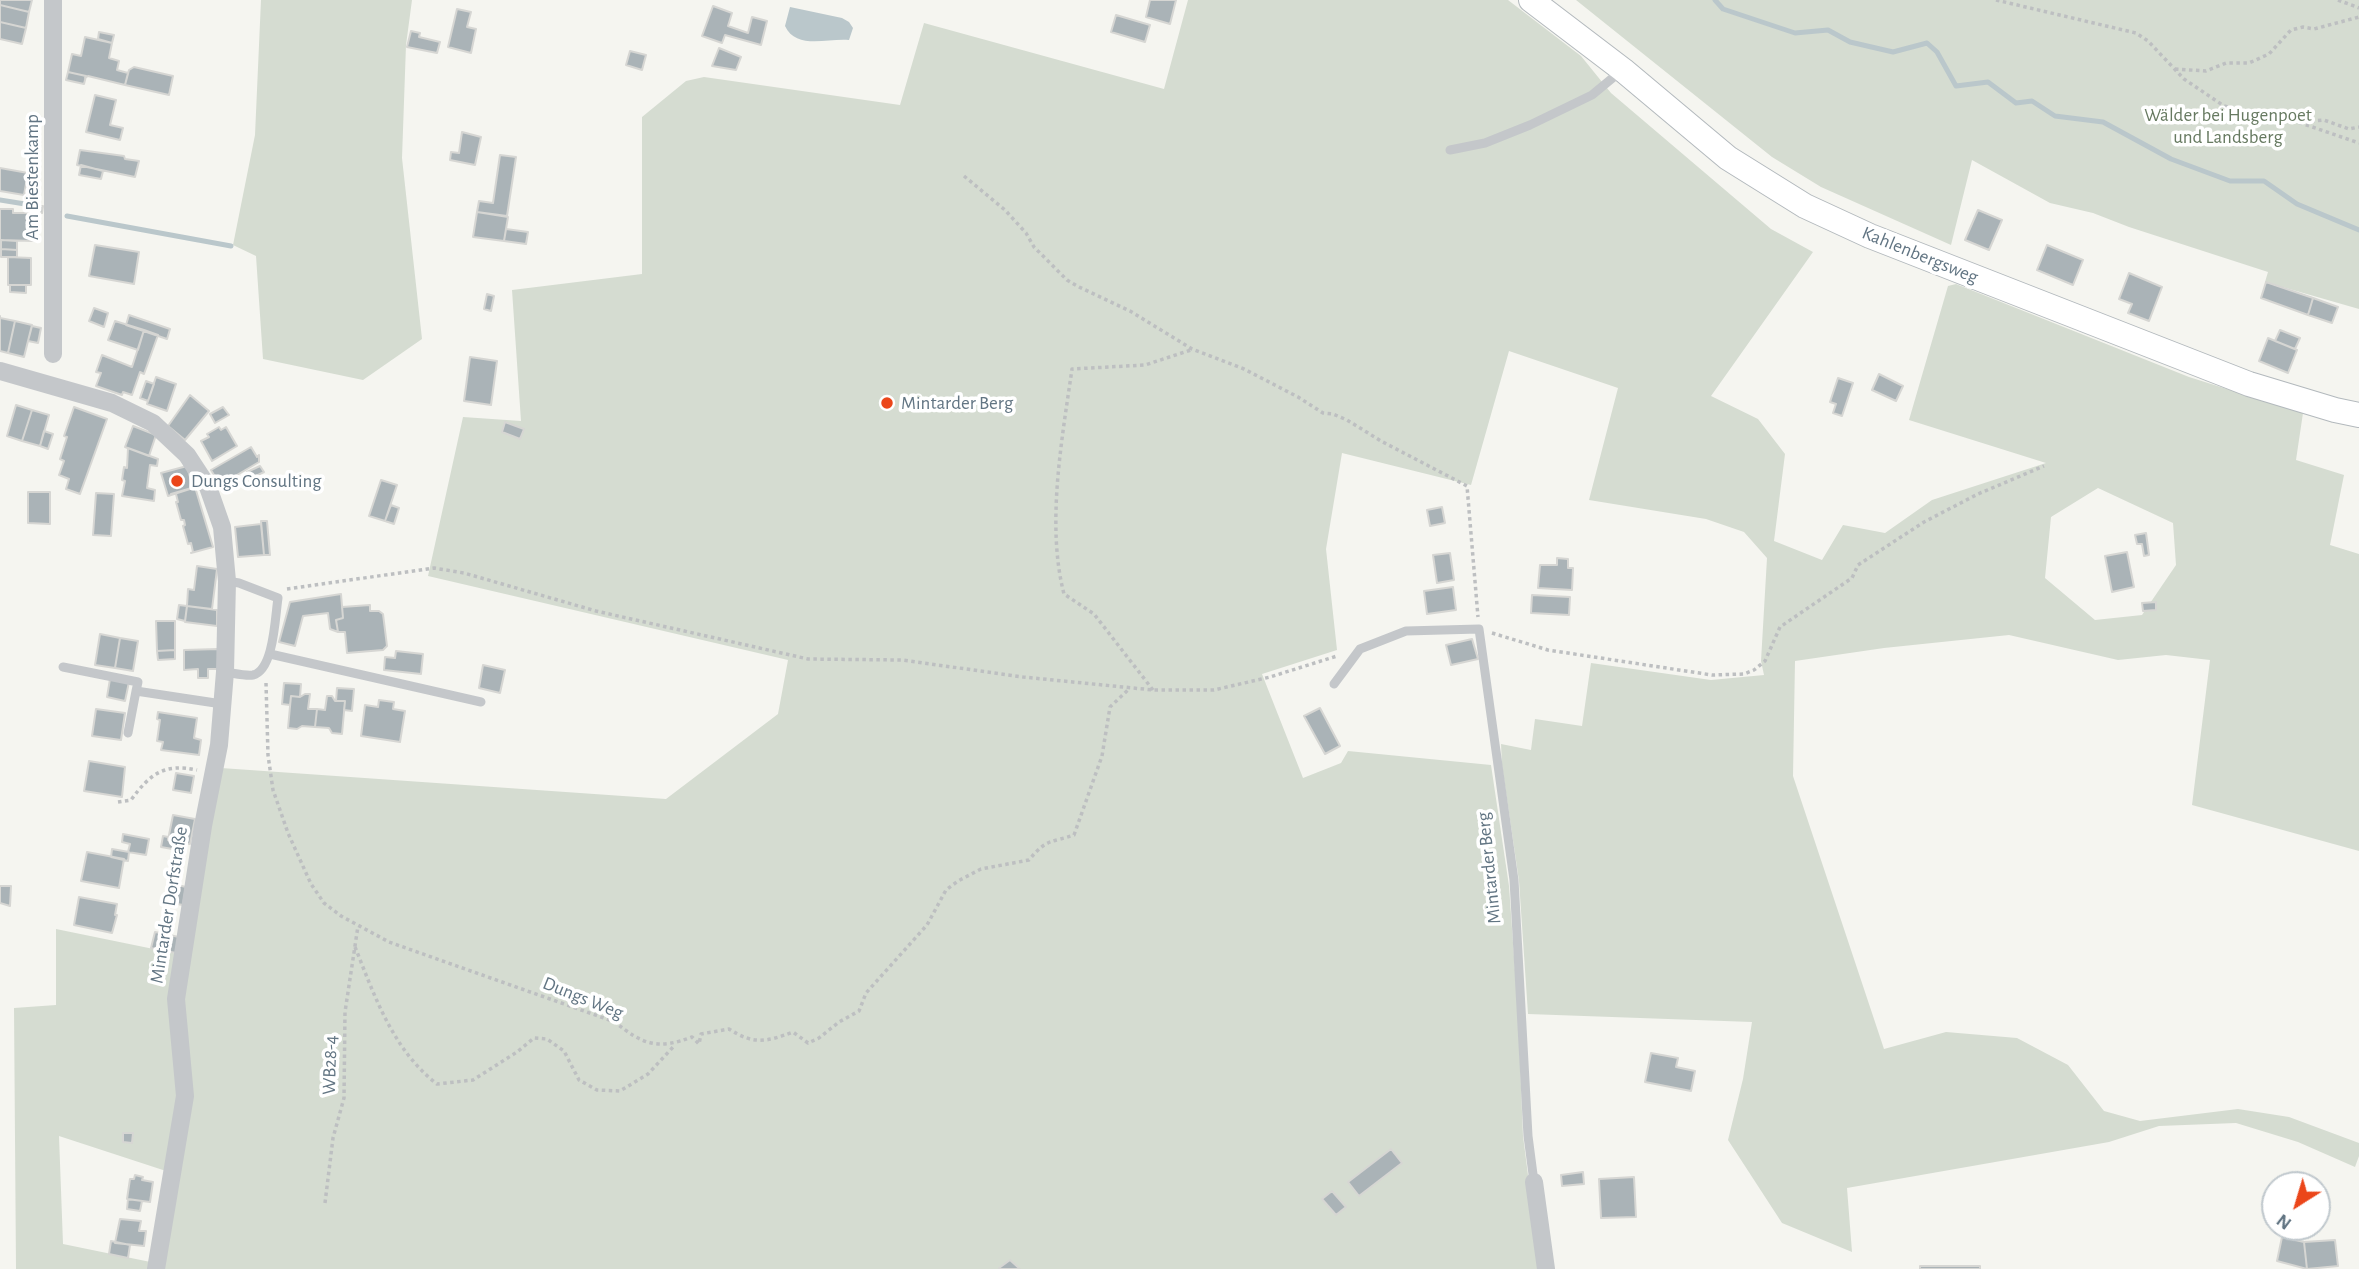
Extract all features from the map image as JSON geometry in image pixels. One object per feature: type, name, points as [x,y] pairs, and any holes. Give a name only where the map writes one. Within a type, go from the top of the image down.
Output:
[{"type":"street","name":"Am Biestenkamp","points":[[53,0],[53,355]]},
{"type":"street","name":"Kahlenbergsweg","points":[[1531,0],[1623,70],[1728,158],[1805,206],[1870,236],[2249,384],[2359,415]]},
{"type":"street","name":"Mintarder Dorfstraße","points":[[0,371],[112,404],[153,423],[187,455],[208,487],[224,536],[227,581],[225,672],[219,745],[176,999],[185,1096],[156,1269]]},
{"type":"street","name":"Mintarder Berg","points":[[1534,1182],[1546,1269]]},
{"type":"lane","points":[[1450,150],[1485,143],[1530,125],[1592,95],[1623,70]]},
{"type":"lane","points":[[225,672],[253,675],[264,667],[270,654],[278,598],[227,581]]},
{"type":"lane","points":[[1334,684],[1360,649],[1406,631],[1479,629]]},
{"type":"lane","name":"Mintarder Berg","points":[[1479,629],[1514,880],[1528,1136],[1534,1182]]},
{"type":"lane","points":[[270,654],[481,702]]},
{"type":"lane","points":[[63,667],[138,682],[128,733]]},
{"type":"lane","points":[[136,691],[222,704]]},
{"type":"path","points":[[1996,0],[2136,33],[2148,41],[2172,69],[2224,106],[2289,119],[2359,143]]},
{"type":"path","points":[[2338,0],[2359,8]]},
{"type":"path","points":[[2172,69],[2206,71],[2226,64],[2249,63],[2269,54],[2291,30],[2303,27],[2314,29],[2359,17]]},
{"type":"path","points":[[2301,123],[2324,120],[2349,129],[2359,127]]},
{"type":"path","points":[[964,176],[1005,210],[1026,233],[1034,247],[1067,279],[1130,311],[1192,349],[1244,369],[1323,413],[1347,420],[1467,486],[1479,629],[1548,650],[1712,675],[1744,674],[1765,661],[1780,627],[1852,578],[1858,565],[1866,559],[1924,522],[1978,494],[2044,466]]},
{"type":"path","points":[[1153,690],[1094,614],[1065,594],[1057,566],[1061,452],[1072,369],[1145,365],[1192,349]]},
{"type":"path","points":[[278,598],[287,588],[434,568],[464,573],[596,611],[808,659],[902,660],[1023,677],[1153,690],[1214,690],[1270,677],[1360,649]]},
{"type":"path","name":"Dungs Weg","points":[[264,667],[268,755],[273,790],[288,833],[311,884],[324,903],[358,926],[389,942],[615,1022],[634,1038],[662,1046],[692,1037],[699,1044],[701,1034],[729,1029],[742,1038],[760,1042],[793,1032],[808,1043],[859,1011],[866,993],[927,925],[946,890],[971,873],[1029,860],[1041,846],[1074,835],[1102,756],[1110,707],[1130,688]]},
{"type":"path","points":[[118,802],[131,800],[143,783],[156,773],[169,768],[214,773]]},
{"type":"path","name":"WB28-4","points":[[325,1203],[334,1138],[344,1098],[345,1012],[358,926]]},
{"type":"path","points":[[355,947],[377,1004],[397,1041],[421,1072],[438,1084],[473,1080],[534,1038],[547,1039],[564,1051],[579,1080],[597,1090],[620,1091],[648,1074],[677,1043]]},
{"type":"green space","points":[[261,0],[412,0],[406,45],[402,158],[422,339],[363,380],[263,359],[256,256],[233,245],[255,135]]},
{"type":"green space","points":[[1188,0],[1508,0],[1581,56],[1611,93],[1771,229],[1813,252],[1711,396],[1758,419],[1785,454],[1774,541],[1822,560],[1843,525],[1885,533],[1932,500],[2046,463],[1909,420],[1948,286],[1956,284],[2189,377],[2303,413],[2296,460],[2344,475],[2330,545],[2359,554],[2359,851],[2192,805],[2210,660],[2166,655],[2118,660],[2009,635],[1884,648],[1795,661],[1793,776],[1884,1049],[1946,1032],[2017,1038],[2068,1065],[2104,1111],[2140,1121],[2238,1109],[2289,1117],[2359,1143],[2359,1156],[2355,1167],[2298,1142],[2236,1123],[2159,1126],[2109,1142],[1847,1188],[1852,1252],[1782,1223],[1728,1140],[1743,1079],[1752,1022],[1528,1014],[1519,881],[1501,744],[1531,750],[1535,719],[1582,726],[1591,663],[1711,680],[1764,675],[1761,661],[1767,558],[1744,532],[1706,519],[1589,500],[1618,388],[1509,351],[1471,485],[1342,453],[1326,549],[1337,650],[1262,674],[1303,778],[1341,763],[1348,751],[1491,765],[1509,886],[1523,1136],[1540,1269],[16,1269],[14,1008],[56,1005],[56,929],[178,954],[221,768],[666,799],[778,714],[788,660],[428,576],[463,417],[521,421],[512,290],[642,274],[642,117],[686,81],[704,77],[900,105],[924,23],[1164,89]],"holes":[[[2098,488],[2173,523],[2176,565],[2142,615],[2095,620],[2045,578],[2051,517]],[[59,1136],[166,1171],[165,1265],[63,1244]]]},
{"type":"green space","name":"Wälder bei Hugenpoet und Landsberg","points":[[1576,0],[2359,0],[2359,309],[2265,282],[2268,272],[2093,213],[2050,203],[1972,160],[1951,245],[1821,187],[1772,157]]},
{"type":"shaded area","points":[[790,7],[842,18],[853,28],[849,40],[813,41],[797,38],[785,26]]},
{"type":"building","points":[[0,0],[32,0],[29,12],[0,5]]},
{"type":"building","points":[[1150,0],[1176,0],[1170,24],[1146,17]]},
{"type":"building","points":[[0,5],[29,12],[26,28],[0,22]]},
{"type":"building","points":[[713,6],[732,13],[728,26],[748,33],[752,17],[767,21],[761,45],[725,35],[722,43],[702,36]]},
{"type":"building","points":[[457,9],[471,12],[467,27],[476,29],[471,53],[448,47]]},
{"type":"building","points":[[1116,15],[1150,25],[1145,42],[1111,32]]},
{"type":"building","points":[[0,22],[26,28],[22,44],[0,39]]},
{"type":"building","points":[[411,31],[420,33],[419,37],[440,42],[437,53],[407,47]]},
{"type":"building","points":[[99,32],[114,35],[112,43],[98,39]]},
{"type":"building","points":[[85,37],[112,43],[109,58],[119,61],[117,70],[128,73],[125,85],[68,72],[72,54],[81,56]]},
{"type":"building","points":[[719,48],[741,57],[736,70],[712,66]]},
{"type":"building","points":[[630,51],[646,55],[642,70],[626,65]]},
{"type":"building","points":[[134,67],[173,76],[169,95],[125,85],[129,70]]},
{"type":"building","points":[[68,72],[86,76],[84,84],[66,80]]},
{"type":"building","points":[[95,95],[116,100],[110,125],[123,128],[120,140],[86,132]]},
{"type":"building","points":[[462,132],[481,137],[475,165],[450,160],[451,152],[459,153]]},
{"type":"building","points":[[80,150],[124,156],[125,159],[139,161],[135,177],[77,165]]},
{"type":"building","points":[[500,155],[516,157],[507,216],[477,212],[479,201],[493,203]]},
{"type":"building","points":[[81,165],[103,171],[101,179],[79,175]]},
{"type":"building","points":[[0,168],[28,173],[24,195],[0,191]]},
{"type":"building","points":[[28,206],[43,206],[42,213],[28,213]]},
{"type":"building","points":[[0,209],[13,209],[13,213],[34,213],[33,241],[0,240]]},
{"type":"building","points":[[1978,210],[2002,220],[1989,250],[1965,240]]},
{"type":"building","points":[[477,212],[508,217],[504,241],[473,237]]},
{"type":"building","points":[[506,229],[528,232],[526,244],[504,241]]},
{"type":"building","points":[[1,240],[17,241],[17,250],[1,249]]},
{"type":"building","points":[[95,245],[139,252],[134,284],[89,276]]},
{"type":"building","points":[[2047,245],[2083,260],[2073,285],[2037,270]]},
{"type":"building","points":[[1,249],[17,250],[17,257],[1,257]]},
{"type":"building","points":[[8,257],[31,258],[31,285],[8,285]]},
{"type":"building","points":[[2129,273],[2162,287],[2149,321],[2128,313],[2132,304],[2119,299]]},
{"type":"building","points":[[2266,282],[2313,298],[2308,315],[2261,298]]},
{"type":"building","points":[[10,285],[26,285],[26,293],[10,292]]},
{"type":"building","points":[[487,294],[494,296],[491,311],[484,309]]},
{"type":"building","points":[[2313,298],[2338,307],[2332,323],[2308,315]]},
{"type":"building","points":[[94,308],[108,313],[104,327],[89,321]]},
{"type":"building","points":[[129,315],[170,329],[167,339],[126,325]]},
{"type":"building","points":[[0,318],[15,321],[8,353],[0,351]]},
{"type":"building","points":[[15,321],[32,325],[24,357],[8,353]]},
{"type":"building","points":[[115,321],[144,330],[138,350],[108,340]]},
{"type":"building","points":[[32,326],[41,328],[38,343],[28,341]]},
{"type":"building","points":[[144,330],[158,335],[144,374],[140,372],[132,395],[123,392],[122,395],[96,386],[101,373],[96,372],[102,355],[132,367]]},
{"type":"building","points":[[2280,330],[2300,338],[2295,349],[2275,341]]},
{"type":"building","points":[[2268,338],[2297,350],[2288,373],[2259,361]]},
{"type":"building","points":[[470,357],[497,361],[491,405],[464,401]]},
{"type":"building","points":[[1879,374],[1903,386],[1896,401],[1872,390]]},
{"type":"building","points":[[156,377],[176,384],[167,411],[147,404]]},
{"type":"building","points":[[1838,378],[1853,383],[1842,416],[1833,413],[1836,404],[1830,402]]},
{"type":"building","points":[[146,381],[154,384],[148,401],[140,398]]},
{"type":"building","points":[[190,395],[209,411],[185,440],[168,426]]},
{"type":"building","points":[[16,405],[32,410],[22,441],[7,436]]},
{"type":"building","points":[[74,407],[107,419],[80,494],[66,489],[69,479],[59,475],[64,461],[60,459],[67,437],[64,436]]},
{"type":"building","points":[[223,407],[229,415],[215,423],[210,414]]},
{"type":"building","points":[[32,410],[49,415],[40,446],[22,441]]},
{"type":"building","points":[[505,422],[524,429],[520,439],[502,432]]},
{"type":"building","points":[[133,426],[156,435],[149,456],[125,447]]},
{"type":"building","points":[[219,427],[221,430],[226,427],[237,446],[212,461],[201,441]]},
{"type":"building","points":[[44,431],[53,434],[48,449],[40,446]]},
{"type":"building","points":[[251,447],[257,457],[259,455],[259,462],[220,485],[211,470]]},
{"type":"building","points":[[128,448],[158,459],[157,466],[150,465],[147,488],[155,490],[154,501],[122,496]]},
{"type":"building","name":"Dungs Consulting","points":[[187,466],[193,488],[168,496],[161,473]]},
{"type":"building","points":[[260,466],[264,472],[250,479],[247,472]]},
{"type":"building","points":[[381,480],[397,485],[385,521],[369,516]]},
{"type":"building","points":[[195,487],[213,547],[191,553],[191,543],[188,544],[176,494],[171,494]]},
{"type":"building","points":[[28,492],[50,492],[50,524],[28,523]]},
{"type":"building","points":[[96,493],[114,494],[111,536],[93,535]]},
{"type":"building","points":[[391,505],[399,508],[394,524],[385,521]]},
{"type":"building","points":[[1442,507],[1445,523],[1430,526],[1427,510]]},
{"type":"building","points":[[261,521],[267,521],[270,555],[264,555]]},
{"type":"building","points":[[261,524],[264,555],[238,557],[235,527]]},
{"type":"building","points":[[2146,533],[2149,555],[2144,556],[2142,544],[2137,544],[2135,535]]},
{"type":"building","points":[[2127,552],[2134,587],[2112,592],[2105,556]]},
{"type":"building","points":[[1450,553],[1454,580],[1437,583],[1433,555]]},
{"type":"building","points":[[1557,558],[1568,559],[1568,568],[1573,568],[1572,590],[1538,588],[1540,565],[1557,565]]},
{"type":"building","points":[[197,566],[217,569],[212,609],[187,606],[188,589],[194,590]]},
{"type":"building","points":[[1453,587],[1456,610],[1427,614],[1424,591]]},
{"type":"building","points":[[341,594],[343,618],[336,620],[338,632],[330,629],[328,613],[303,616],[295,646],[279,642],[290,602]]},
{"type":"building","points":[[1532,595],[1570,597],[1569,615],[1531,613]]},
{"type":"building","points":[[2156,602],[2156,610],[2143,611],[2142,603]]},
{"type":"building","points":[[179,605],[187,606],[185,621],[177,619]]},
{"type":"building","points":[[370,605],[370,611],[383,614],[387,646],[383,650],[347,653],[345,632],[338,632],[336,620],[343,618],[342,607]]},
{"type":"building","points":[[187,606],[217,610],[217,626],[185,622]]},
{"type":"building","points":[[156,621],[175,621],[175,650],[157,651]]},
{"type":"building","points":[[100,634],[120,638],[115,668],[95,665]]},
{"type":"building","points":[[120,638],[138,641],[133,671],[115,668]]},
{"type":"building","points":[[1472,639],[1478,659],[1451,665],[1446,645]]},
{"type":"building","points":[[218,649],[218,669],[208,669],[208,678],[198,678],[198,669],[184,670],[184,650]]},
{"type":"building","points":[[175,650],[175,659],[158,660],[157,651]]},
{"type":"building","points":[[396,651],[423,654],[421,674],[384,670],[385,657],[395,658]]},
{"type":"building","points":[[483,665],[505,670],[500,693],[479,688]]},
{"type":"building","points":[[110,679],[129,682],[125,701],[107,697]]},
{"type":"building","points":[[284,683],[301,684],[300,697],[291,696],[290,705],[282,704]]},
{"type":"building","points":[[337,688],[354,689],[352,711],[344,710],[345,701],[336,701]]},
{"type":"building","points":[[310,694],[308,709],[317,709],[315,727],[288,728],[291,696],[300,697]]},
{"type":"building","points":[[327,696],[332,696],[335,701],[345,701],[342,734],[332,733],[329,728],[315,727],[317,709],[325,710]]},
{"type":"building","points":[[379,700],[394,702],[393,709],[405,711],[400,742],[361,736],[365,705],[378,707]]},
{"type":"building","points":[[1320,708],[1340,746],[1325,754],[1304,716]]},
{"type":"building","points":[[96,709],[125,713],[121,740],[92,736]]},
{"type":"building","points":[[158,712],[197,718],[194,738],[201,740],[199,755],[161,750],[163,742],[157,741],[160,720],[157,719]]},
{"type":"building","points":[[89,761],[125,767],[122,797],[84,791]]},
{"type":"building","points":[[176,773],[194,776],[191,793],[173,790]]},
{"type":"building","points":[[173,815],[195,819],[190,844],[168,840]]},
{"type":"building","points":[[123,834],[149,839],[146,855],[128,852],[130,844],[122,842]]},
{"type":"building","points":[[163,836],[179,842],[178,850],[161,847]]},
{"type":"building","points":[[112,849],[129,852],[128,861],[111,857]]},
{"type":"building","points":[[87,852],[124,859],[119,888],[81,881]]},
{"type":"building","points":[[169,883],[186,887],[183,905],[165,902]]},
{"type":"building","points":[[0,886],[11,886],[10,906],[0,903]]},
{"type":"building","points":[[79,897],[117,904],[112,933],[74,925]]},
{"type":"building","points":[[155,932],[179,937],[176,953],[151,948]]},
{"type":"building","points":[[1651,1053],[1678,1058],[1676,1067],[1695,1071],[1691,1091],[1645,1082]]},
{"type":"building","points":[[123,1133],[133,1133],[132,1143],[123,1142]]},
{"type":"building","points":[[1391,1149],[1402,1163],[1359,1196],[1348,1182]]},
{"type":"building","points":[[1583,1172],[1584,1184],[1562,1186],[1561,1175]]},
{"type":"building","points":[[135,1175],[143,1177],[142,1180],[153,1182],[150,1202],[127,1199],[130,1179],[134,1179]]},
{"type":"building","points":[[1634,1177],[1636,1217],[1601,1218],[1599,1179]]},
{"type":"building","points":[[1332,1191],[1346,1207],[1336,1215],[1322,1199]]},
{"type":"building","points":[[128,1199],[142,1201],[140,1211],[127,1209]]},
{"type":"building","points":[[120,1219],[141,1221],[139,1231],[146,1231],[144,1246],[115,1243]]},
{"type":"building","points":[[2335,1240],[2338,1266],[2307,1269],[2304,1242]]},
{"type":"building","points":[[111,1241],[130,1245],[128,1258],[109,1254]]},
{"type":"building","points":[[2281,1241],[2304,1242],[2307,1269],[2277,1261]]},
{"type":"building","points":[[1010,1260],[1020,1269],[999,1268]]},
{"type":"building","points":[[1920,1266],[1980,1266],[1980,1269],[1920,1269]]},
{"type":"waterway","points":[[1715,0],[1723,9],[1795,33],[1828,30],[1850,42],[1893,52],[1927,43],[1937,52],[1956,86],[1988,82],[2016,103],[2032,101],[2055,116],[2103,122],[2171,159],[2230,181],[2264,181],[2297,204],[2359,230]]},
{"type":"waterway","points":[[0,200],[25,204]]},
{"type":"waterway","points":[[67,216],[231,246]]},
{"type":"place","name":"Mintarder Berg","points":[[887,403]]},
{"type":"place","name":"Dungs Consulting","points":[[177,481]]}]
